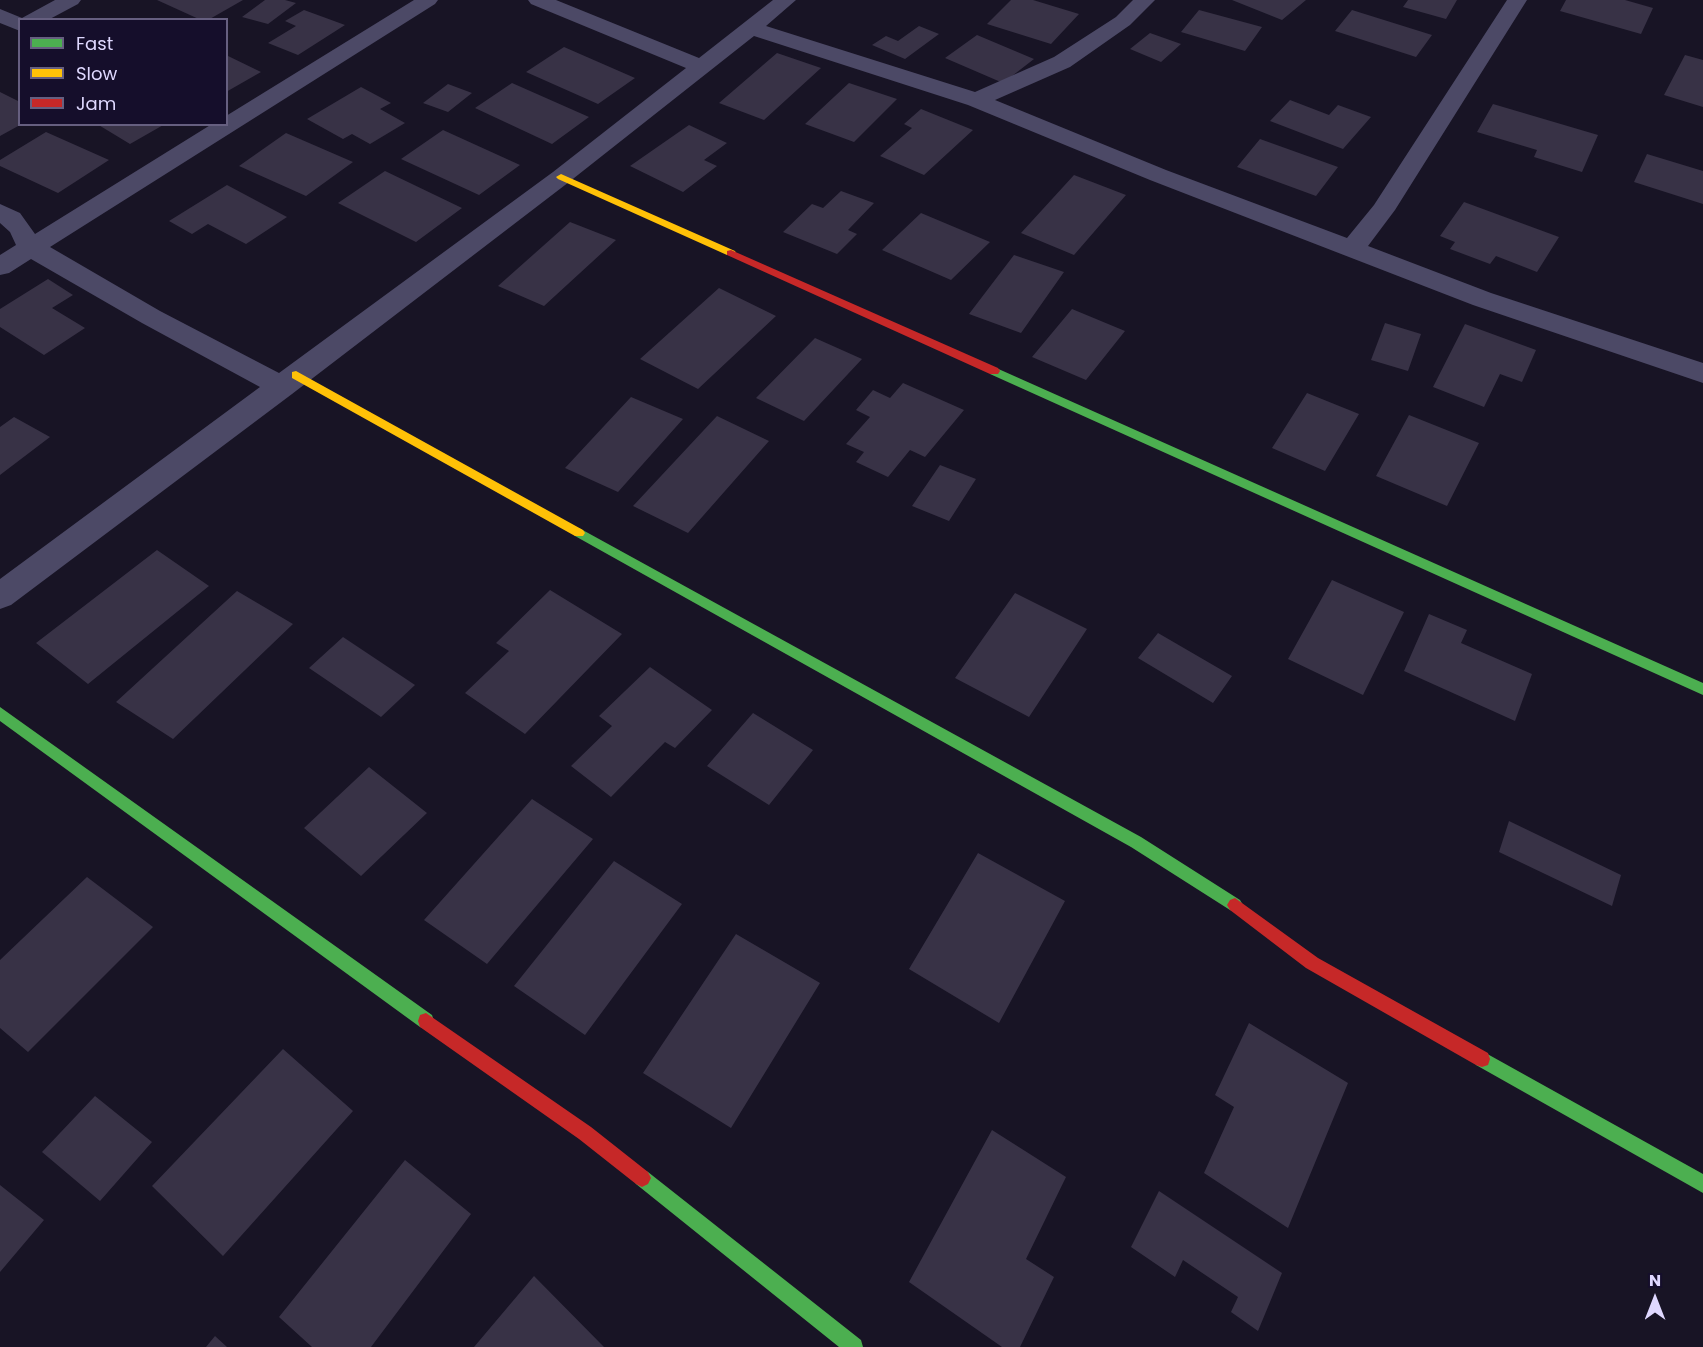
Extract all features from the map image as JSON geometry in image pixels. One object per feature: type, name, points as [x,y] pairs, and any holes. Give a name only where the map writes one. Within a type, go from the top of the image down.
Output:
[{"type":"street","points":[[35,18],[71,0]]},
{"type":"street","points":[[228,124],[428,0]]},
{"type":"street","points":[[538,0],[700,66]]},
{"type":"street","points":[[0,596],[561,177],[786,0]]},
{"type":"street","points":[[976,100],[1062,62],[1123,21],[1145,0]]},
{"type":"street","points":[[1353,248],[1383,210],[1517,0]]},
{"type":"street","points":[[0,15],[18,24]]},
{"type":"street","points":[[0,35],[18,26]]},
{"type":"street","points":[[750,28],[976,100],[1158,175],[1482,299],[1703,373]]},
{"type":"street","points":[[0,267],[225,126]]},
{"type":"street","points":[[561,177],[1703,689]]},
{"type":"street","points":[[0,212],[20,228],[30,247],[151,317],[289,381],[1136,842],[1249,914],[1312,963],[1703,1184]]},
{"type":"street","points":[[0,713],[585,1133],[854,1347]]},
{"type":"building","points":[[157,0],[243,0],[212,18],[197,18]]},
{"type":"building","points":[[265,0],[285,0],[296,3],[268,24],[242,17]]},
{"type":"building","points":[[1011,0],[1033,0],[1079,14],[1051,44],[987,24]]},
{"type":"building","points":[[1232,0],[1306,0],[1282,20]]},
{"type":"building","points":[[1408,0],[1457,0],[1446,19],[1403,7]]},
{"type":"building","points":[[1566,0],[1625,0],[1653,8],[1641,34],[1560,11]]},
{"type":"building","points":[[304,10],[345,25],[298,55],[268,43],[296,26],[285,21]]},
{"type":"building","points":[[1199,10],[1262,27],[1245,51],[1181,32]]},
{"type":"building","points":[[1352,10],[1432,35],[1416,57],[1335,31]]},
{"type":"building","points":[[919,26],[939,34],[905,59],[872,45],[886,36],[898,41]]},
{"type":"building","points":[[1150,33],[1181,44],[1161,62],[1130,49]]},
{"type":"building","points":[[977,35],[1034,59],[1003,83],[945,58]]},
{"type":"building","points":[[564,47],[635,78],[598,104],[526,72]]},
{"type":"building","points":[[777,53],[821,68],[764,120],[719,103]]},
{"type":"building","points":[[1685,55],[1703,60],[1703,107],[1664,95]]},
{"type":"building","points":[[228,56],[261,72],[228,91]]},
{"type":"building","points":[[512,83],[589,117],[552,144],[475,108]]},
{"type":"building","points":[[849,83],[897,99],[854,142],[805,124]]},
{"type":"building","points":[[448,84],[472,93],[448,112],[423,103]]},
{"type":"building","points":[[361,87],[391,103],[380,109],[405,123],[370,144],[352,134],[343,139],[307,119]]},
{"type":"building","points":[[0,92],[18,101],[18,126],[0,136]]},
{"type":"building","points":[[1290,100],[1329,115],[1338,105],[1371,117],[1343,149],[1270,121]]},
{"type":"building","points":[[1493,104],[1598,135],[1582,172],[1534,157],[1537,150],[1477,132]]},
{"type":"building","points":[[921,109],[973,130],[924,175],[880,156],[912,128],[904,124]]},
{"type":"building","points":[[689,125],[727,143],[704,160],[717,166],[683,192],[630,166]]},
{"type":"building","points":[[100,126],[162,126],[130,144]]},
{"type":"building","points":[[443,130],[520,165],[479,195],[401,159]]},
{"type":"building","points":[[46,132],[109,160],[58,193],[0,166],[0,160]]},
{"type":"building","points":[[286,133],[353,162],[306,196],[239,166]]},
{"type":"building","points":[[1260,139],[1338,167],[1316,196],[1237,167]]},
{"type":"building","points":[[1647,154],[1703,171],[1703,204],[1634,182]]},
{"type":"building","points":[[385,171],[462,208],[416,242],[338,203]]},
{"type":"building","points":[[1074,175],[1126,195],[1074,255],[1021,233]]},
{"type":"building","points":[[227,185],[287,217],[246,244],[208,224],[192,234],[169,221]]},
{"type":"building","points":[[841,191],[874,203],[848,230],[857,234],[837,254],[783,232],[812,204],[823,208]]},
{"type":"building","points":[[1464,202],[1559,237],[1537,272],[1496,256],[1490,264],[1450,249],[1455,242],[1440,236]]},
{"type":"building","points":[[921,213],[990,242],[951,280],[882,250]]},
{"type":"building","points":[[570,222],[616,240],[544,306],[498,286]]},
{"type":"building","points":[[1014,255],[1064,272],[1021,333],[969,314]]},
{"type":"building","points":[[48,279],[73,295],[52,308],[85,328],[44,355],[0,327],[0,309]]},
{"type":"building","points":[[719,288],[776,316],[698,389],[640,359]]},
{"type":"building","points":[[1072,309],[1125,331],[1086,380],[1032,357]]},
{"type":"building","points":[[1385,323],[1421,334],[1408,371],[1371,360]]},
{"type":"building","points":[[1465,324],[1536,350],[1522,382],[1500,374],[1484,407],[1433,387]]},
{"type":"building","points":[[815,338],[862,359],[804,421],[756,398]]},
{"type":"building","points":[[903,383],[964,410],[925,457],[910,450],[888,477],[856,462],[864,452],[846,444],[870,417],[856,410],[873,390],[890,398]]},
{"type":"building","points":[[1307,393],[1359,414],[1325,471],[1272,448]]},
{"type":"building","points":[[631,397],[683,419],[618,492],[565,468]]},
{"type":"building","points":[[1409,415],[1479,443],[1447,506],[1376,476]]},
{"type":"building","points":[[717,416],[769,441],[688,533],[633,506]]},
{"type":"building","points":[[14,417],[50,437],[0,475],[0,427]]},
{"type":"building","points":[[940,465],[976,479],[949,521],[912,506]]},
{"type":"building","points":[[157,550],[209,586],[88,684],[36,643]]},
{"type":"building","points":[[1332,580],[1404,612],[1363,695],[1288,659]]},
{"type":"building","points":[[550,590],[622,634],[525,734],[465,693],[509,651],[496,643]]},
{"type":"building","points":[[237,591],[293,624],[173,739],[116,702]]},
{"type":"building","points":[[1015,593],[1087,629],[1029,717],[955,678]]},
{"type":"building","points":[[1429,614],[1467,630],[1461,643],[1532,674],[1515,721],[1404,671]]},
{"type":"building","points":[[1158,633],[1232,676],[1213,703],[1138,658]]},
{"type":"building","points":[[343,637],[415,685],[381,717],[309,668]]},
{"type":"building","points":[[650,667],[712,710],[675,748],[665,742],[611,797],[571,766],[612,726],[599,716]]},
{"type":"building","points":[[753,713],[813,750],[769,805],[707,766]]},
{"type":"building","points":[[369,767],[427,813],[361,876],[304,828]]},
{"type":"building","points":[[532,799],[593,839],[487,964],[424,920]]},
{"type":"building","points":[[1509,821],[1621,875],[1612,906],[1499,852]]},
{"type":"building","points":[[978,853],[1065,901],[999,1023],[909,969]]},
{"type":"building","points":[[614,861],[682,904],[585,1035],[514,986]]},
{"type":"building","points":[[87,877],[153,927],[28,1052],[0,1028],[0,960]]},
{"type":"building","points":[[736,934],[820,983],[731,1128],[643,1073]]},
{"type":"building","points":[[1249,1023],[1348,1083],[1288,1228],[1204,1173],[1234,1107],[1215,1095]]},
{"type":"building","points":[[283,1049],[353,1111],[223,1256],[152,1186]]},
{"type":"building","points":[[95,1096],[152,1142],[100,1201],[42,1152]]},
{"type":"building","points":[[992,1130],[1066,1177],[1026,1259],[1054,1277],[1020,1347],[1002,1347],[909,1282]]},
{"type":"building","points":[[405,1160],[471,1214],[371,1347],[312,1347],[279,1317]]},
{"type":"building","points":[[0,1185],[44,1220],[0,1272]]},
{"type":"building","points":[[1159,1191],[1282,1273],[1258,1331],[1231,1312],[1238,1297],[1183,1260],[1175,1277],[1131,1247]]},
{"type":"building","points":[[534,1276],[604,1347],[474,1347]]},
{"type":"building","points":[[215,1336],[227,1347],[206,1347]]},
{"type":"traffic: fast","points":[[994,371],[1703,689]]},
{"type":"traffic: fast","points":[[579,533],[1136,842],[1235,905]]},
{"type":"traffic: fast","points":[[0,713],[426,1021]]},
{"type":"traffic: fast","points":[[1482,1059],[1703,1184]]},
{"type":"traffic: fast","points":[[642,1178],[854,1347]]},
{"type":"traffic: slow","points":[[561,177],[731,253]]},
{"type":"traffic: slow","points":[[296,375],[579,533]]},
{"type":"traffic: jam","points":[[731,253],[994,371]]},
{"type":"traffic: jam","points":[[1235,905],[1312,963],[1482,1059]]},
{"type":"traffic: jam","points":[[426,1021],[585,1133],[642,1178]]}]
